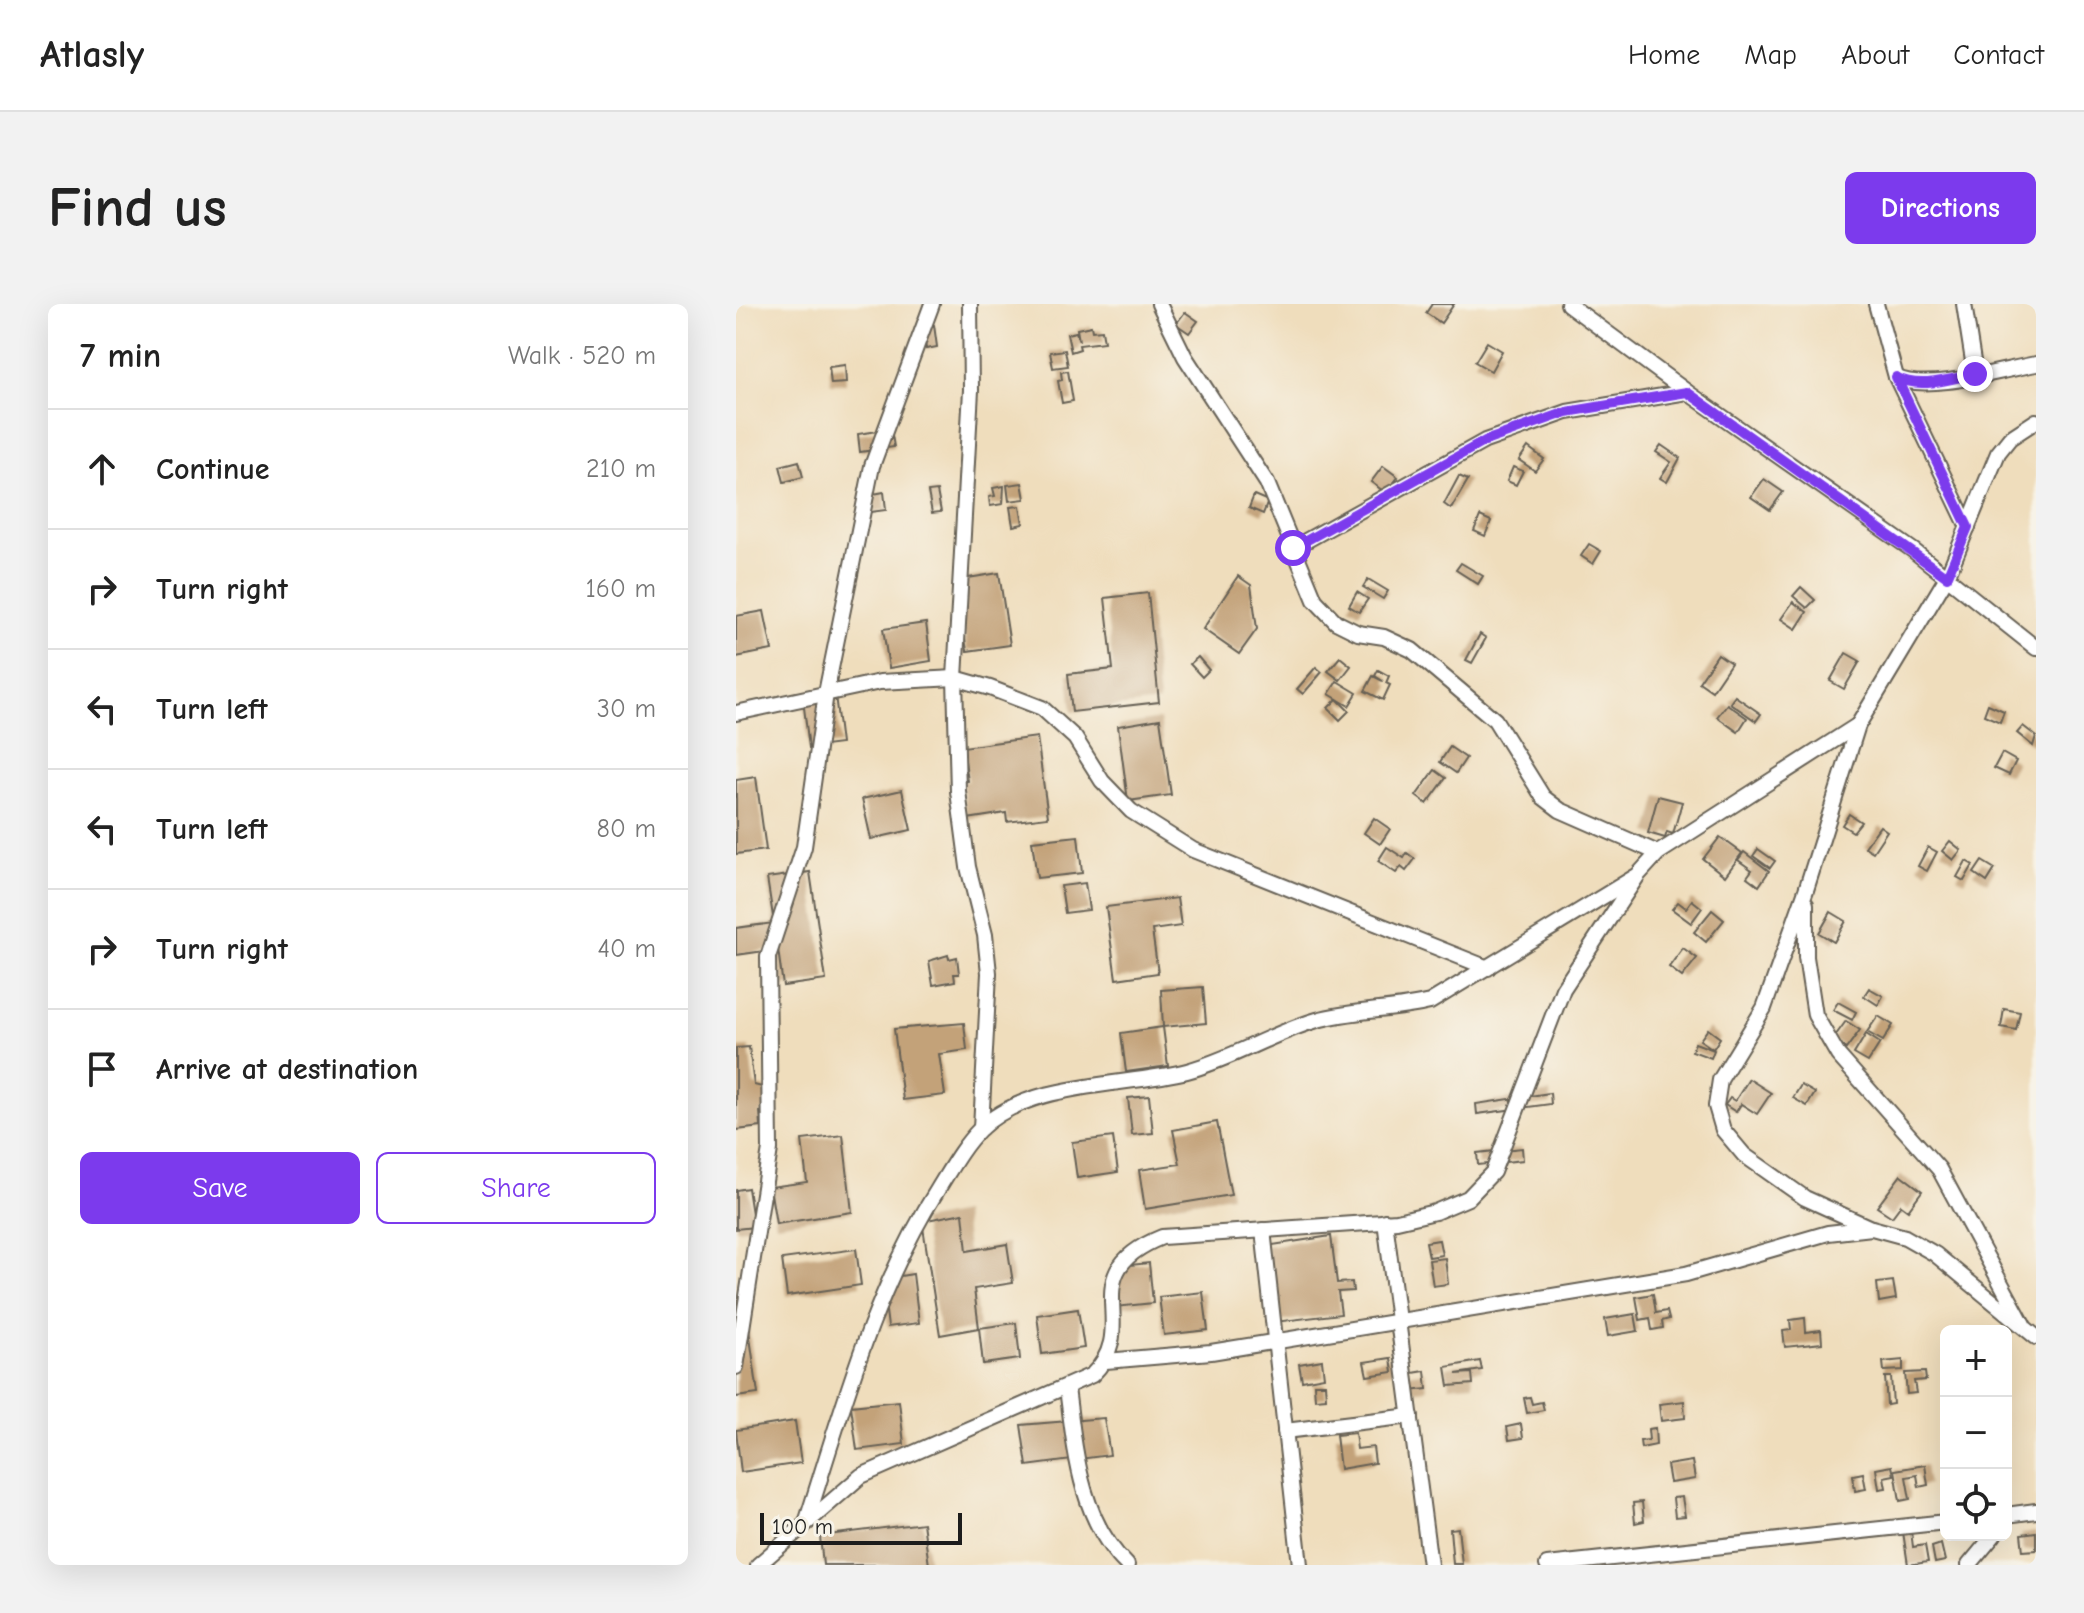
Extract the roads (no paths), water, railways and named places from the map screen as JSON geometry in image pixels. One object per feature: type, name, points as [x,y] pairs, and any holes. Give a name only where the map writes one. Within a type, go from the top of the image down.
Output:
[{"type":"street","points":[[736,1367],[770,1149],[768,957],[804,847],[826,693],[872,466],[932,304]]},
{"type":"street","points":[[970,304],[971,390],[955,678],[958,791],[968,867],[985,935],[989,973],[981,1128]]},
{"type":"street","points":[[1159,304],[1185,357],[1267,483],[1315,600],[1336,622],[1358,633],[1384,637],[1412,650],[1495,720],[1543,797],[1560,810],[1658,853]]},
{"type":"street","points":[[1568,304],[1947,577],[2036,648]]},
{"type":"street","points":[[1876,304],[1896,377],[1968,527]]},
{"type":"street","points":[[1964,304],[1975,374]]},
{"type":"street","points":[[1896,377],[1907,383],[1926,383],[2036,364]]},
{"type":"street","points":[[1293,548],[1485,441],[1567,412],[1687,392]]},
{"type":"street","points":[[2032,1334],[1935,1254],[1905,1237],[1872,1228],[1805,1198],[1744,1155],[1723,1130],[1716,1106],[1720,1080],[1764,1008],[1806,890],[1858,725],[1947,577],[2003,445],[2036,421]]},
{"type":"street","points":[[736,713],[880,682],[955,678],[1042,708],[1075,738],[1102,781],[1131,811],[1193,850],[1488,968]]},
{"type":"street","points":[[758,1565],[861,1476],[1092,1375],[1106,1361],[1113,1340],[1111,1280],[1121,1262],[1139,1246],[1162,1237],[1385,1221],[1435,1212],[1468,1198],[1493,1172],[1563,989],[1638,875],[1658,853],[1750,791],[1858,725]]},
{"type":"street","points":[[807,1520],[871,1321],[917,1223],[960,1154],[981,1128],[1012,1108],[1069,1090],[1189,1070],[1273,1034],[1321,1019],[1395,1011],[1430,1002],[1638,875]]},
{"type":"street","points":[[1806,890],[1806,957],[1815,1015],[1838,1055],[1939,1169],[2032,1334]]},
{"type":"street","points":[[1385,1221],[1430,1565]]},
{"type":"street","points":[[1106,1361],[1211,1352],[1686,1274],[1828,1233],[1872,1228]]},
{"type":"street","points":[[1263,1230],[1300,1565]]},
{"type":"street","points":[[1067,1388],[1077,1461],[1097,1528],[1109,1548],[1127,1565]]},
{"type":"street","points":[[1285,1431],[1411,1416]]},
{"type":"street","points":[[2012,1516],[2036,1511]]},
{"type":"street","points":[[1547,1565],[1940,1523]]},
{"type":"street","points":[[1969,1565],[1989,1541]]}]
